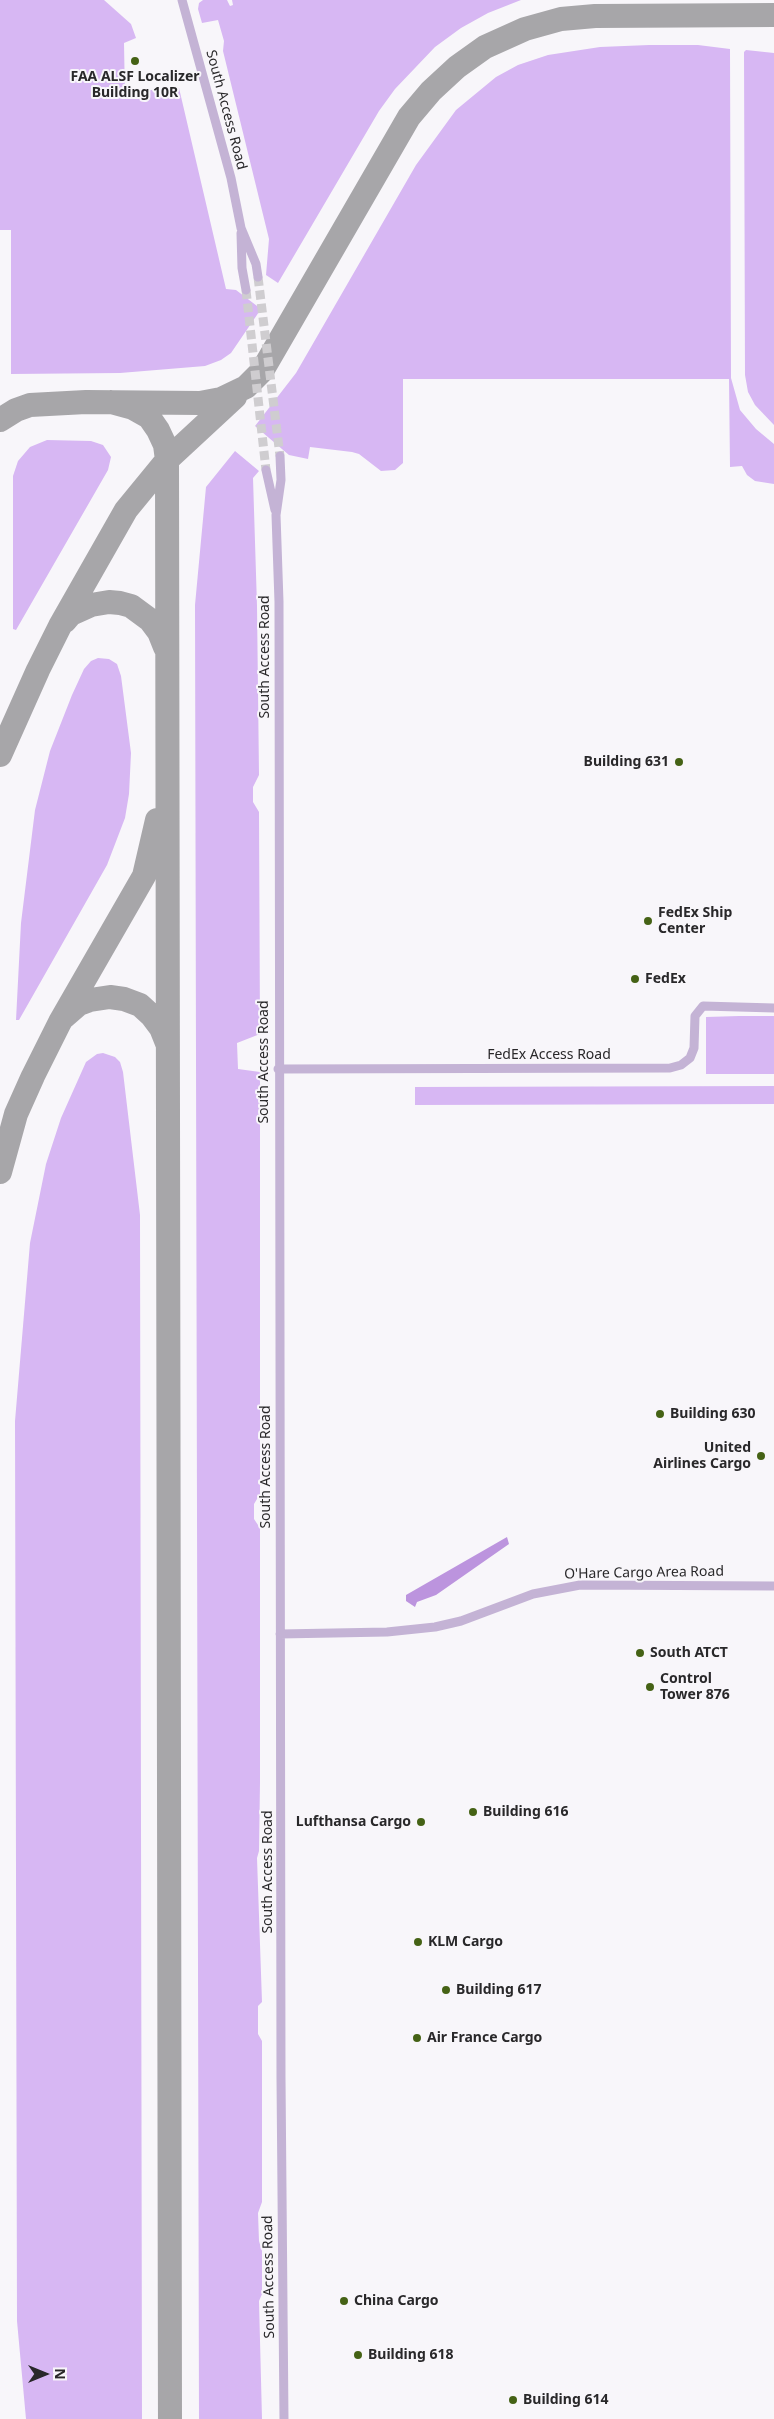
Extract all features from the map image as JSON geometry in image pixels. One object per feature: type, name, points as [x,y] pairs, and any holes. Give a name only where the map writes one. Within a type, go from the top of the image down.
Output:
[{"type":"street","name":"South Access Road","points":[[182,0],[231,178],[241,228],[242,268],[246,290]]},
{"type":"street","name":"South Access Road","points":[[241,228],[256,264],[258,277]]},
{"type":"street","name":"South Access Road","points":[[280,456],[281,480],[276,515],[279,610],[278,1069],[284,2419]]},
{"type":"street","name":"South Access Road","points":[[266,470],[276,515]]},
{"type":"street","name":"FedEx Access Road","points":[[278,1069],[670,1068],[681,1065],[690,1058],[694,1048],[695,1016],[703,1006],[774,1008]]},
{"type":"street","name":"O'Hare Cargo Area Road","points":[[280,1634],[387,1632],[435,1627],[461,1621],[533,1594],[580,1585],[774,1586]]},
{"type":"shaded area","points":[[0,0],[104,0],[131,24],[136,38],[124,43],[125,98],[138,98],[138,91],[179,88],[226,289],[236,290],[261,309],[231,353],[221,360],[205,366],[120,373],[11,374],[11,230],[0,230]]},
{"type":"shaded area","points":[[203,0],[227,0],[230,6],[233,5],[232,0],[521,0],[488,13],[461,28],[435,47],[395,89],[379,111],[278,283],[266,275],[269,239],[223,51],[224,41],[218,20],[202,23],[198,9],[199,3]]},
{"type":"shaded area","points":[[698,45],[730,49],[731,378],[740,410],[756,429],[774,444],[774,484],[755,481],[747,475],[742,466],[730,467],[729,379],[403,379],[403,463],[395,470],[381,471],[359,454],[352,452],[310,447],[308,459],[289,455],[255,426],[296,373],[416,165],[456,110],[496,77],[518,65],[548,55],[600,47]]},
{"type":"shaded area","points":[[746,50],[774,53],[774,425],[755,405],[748,392],[745,375],[744,52]]},
{"type":"shaded area","points":[[47,440],[91,441],[103,445],[111,457],[108,470],[16,630],[13,629],[13,476],[18,461],[30,447]]},
{"type":"shaded area","points":[[235,451],[259,471],[253,478],[259,775],[253,787],[253,802],[259,812],[260,1034],[237,1043],[238,1069],[260,1072],[260,1494],[254,1504],[254,1519],[260,1528],[260,1782],[259,1851],[257,1858],[262,2002],[258,2006],[258,2034],[262,2041],[262,2202],[258,2213],[259,2241],[262,2251],[262,2294],[259,2301],[262,2419],[199,2419],[195,605],[206,487]]},
{"type":"shaded area","points":[[98,658],[109,659],[117,664],[121,676],[131,753],[129,794],[125,818],[107,865],[19,1020],[16,1020],[21,923],[35,810],[50,751],[72,695],[84,669],[91,661]]},
{"type":"shaded area","points":[[774,1016],[774,1074],[706,1074],[706,1017]]},
{"type":"shaded area","points":[[103,1053],[115,1057],[120,1062],[123,1072],[140,1215],[142,2419],[26,2419],[17,2321],[15,1421],[30,1243],[46,1164],[61,1118],[86,1062],[97,1054]]},
{"type":"shaded area","points":[[774,1086],[774,1104],[415,1105],[415,1087]]},
{"type":"shaded area","points":[[507,1537],[509,1544],[436,1595],[417,1602],[415,1607],[406,1601],[406,1595]]},
{"type":"taxiway","points":[[0,420],[16,410],[30,405],[86,402],[200,403],[221,399],[246,387],[262,371],[409,117],[431,91],[457,67],[485,47],[525,29],[561,19],[595,16],[774,15]]},
{"type":"taxiway","points":[[0,755],[60,626],[126,510],[167,460],[235,397]]},
{"type":"taxiway","points":[[111,402],[133,408],[149,417],[165,445],[167,460],[170,2419]]},
{"type":"taxiway","points":[[65,621],[71,614],[91,605],[109,602],[120,603],[131,606],[150,620],[159,632],[165,647]]},
{"type":"taxiway","points":[[0,1172],[16,1114],[33,1076],[60,1022],[144,876],[157,820]]},
{"type":"taxiway","points":[[64,1017],[79,1004],[90,1000],[110,997],[124,999],[140,1005],[152,1016],[161,1028],[167,1043]]},
{"type":"tunnel","points":[[258,277],[280,456]]},
{"type":"tunnel","points":[[246,290],[266,470]]},
{"type":"place","name":"FAA ALSF Localizer Building 10R","points":[[135,61]]},
{"type":"place","name":"Building 631","points":[[679,762]]},
{"type":"place","name":"FedEx Ship Center","points":[[648,921]]},
{"type":"place","name":"FedEx","points":[[635,979]]},
{"type":"place","name":"Building 630","points":[[660,1414]]},
{"type":"place","name":"United Airlines Cargo","points":[[761,1456]]},
{"type":"place","name":"South ATCT","points":[[640,1653]]},
{"type":"place","name":"Control Tower 876","points":[[650,1687]]},
{"type":"place","name":"Building 616","points":[[473,1812]]},
{"type":"place","name":"Lufthansa Cargo","points":[[421,1822]]},
{"type":"place","name":"KLM Cargo","points":[[418,1942]]},
{"type":"place","name":"Building 617","points":[[446,1990]]},
{"type":"place","name":"Air France Cargo","points":[[417,2038]]},
{"type":"place","name":"China Cargo","points":[[344,2301]]},
{"type":"place","name":"Building 618","points":[[358,2355]]},
{"type":"place","name":"Building 614","points":[[513,2400]]}]
